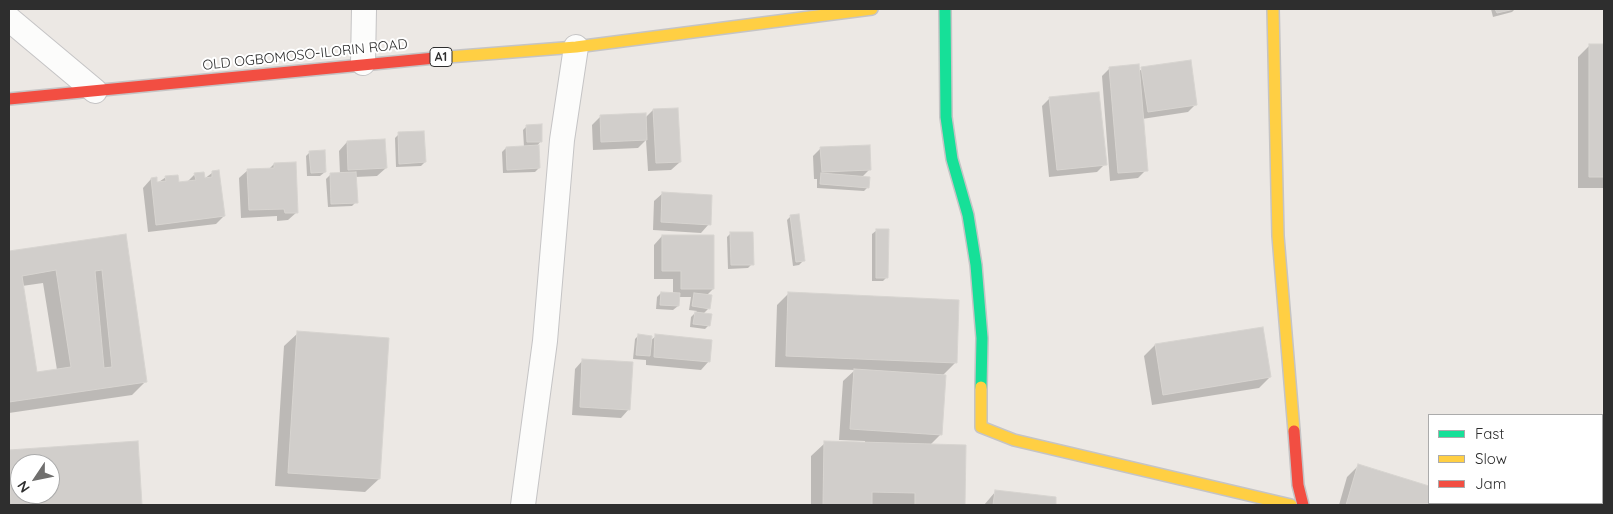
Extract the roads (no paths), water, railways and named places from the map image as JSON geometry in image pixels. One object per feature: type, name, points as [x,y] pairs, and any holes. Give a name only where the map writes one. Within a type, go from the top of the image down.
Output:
[{"type":"main road","name":"OLD OGBOMOSO-ILORIN ROAD","points":[[9,99],[363,63],[576,47],[872,9]]},
{"type":"main road","points":[[945,9],[946,117],[952,159],[968,215],[976,265],[982,338],[981,427],[1014,440],[1291,505]]},
{"type":"main road","points":[[1273,9],[1278,236],[1298,485],[1303,505]]},
{"type":"street","points":[[363,63],[364,9]]},
{"type":"street","points":[[9,19],[95,91]]},
{"type":"street","points":[[522,505],[545,341],[562,140],[576,47]]}]
